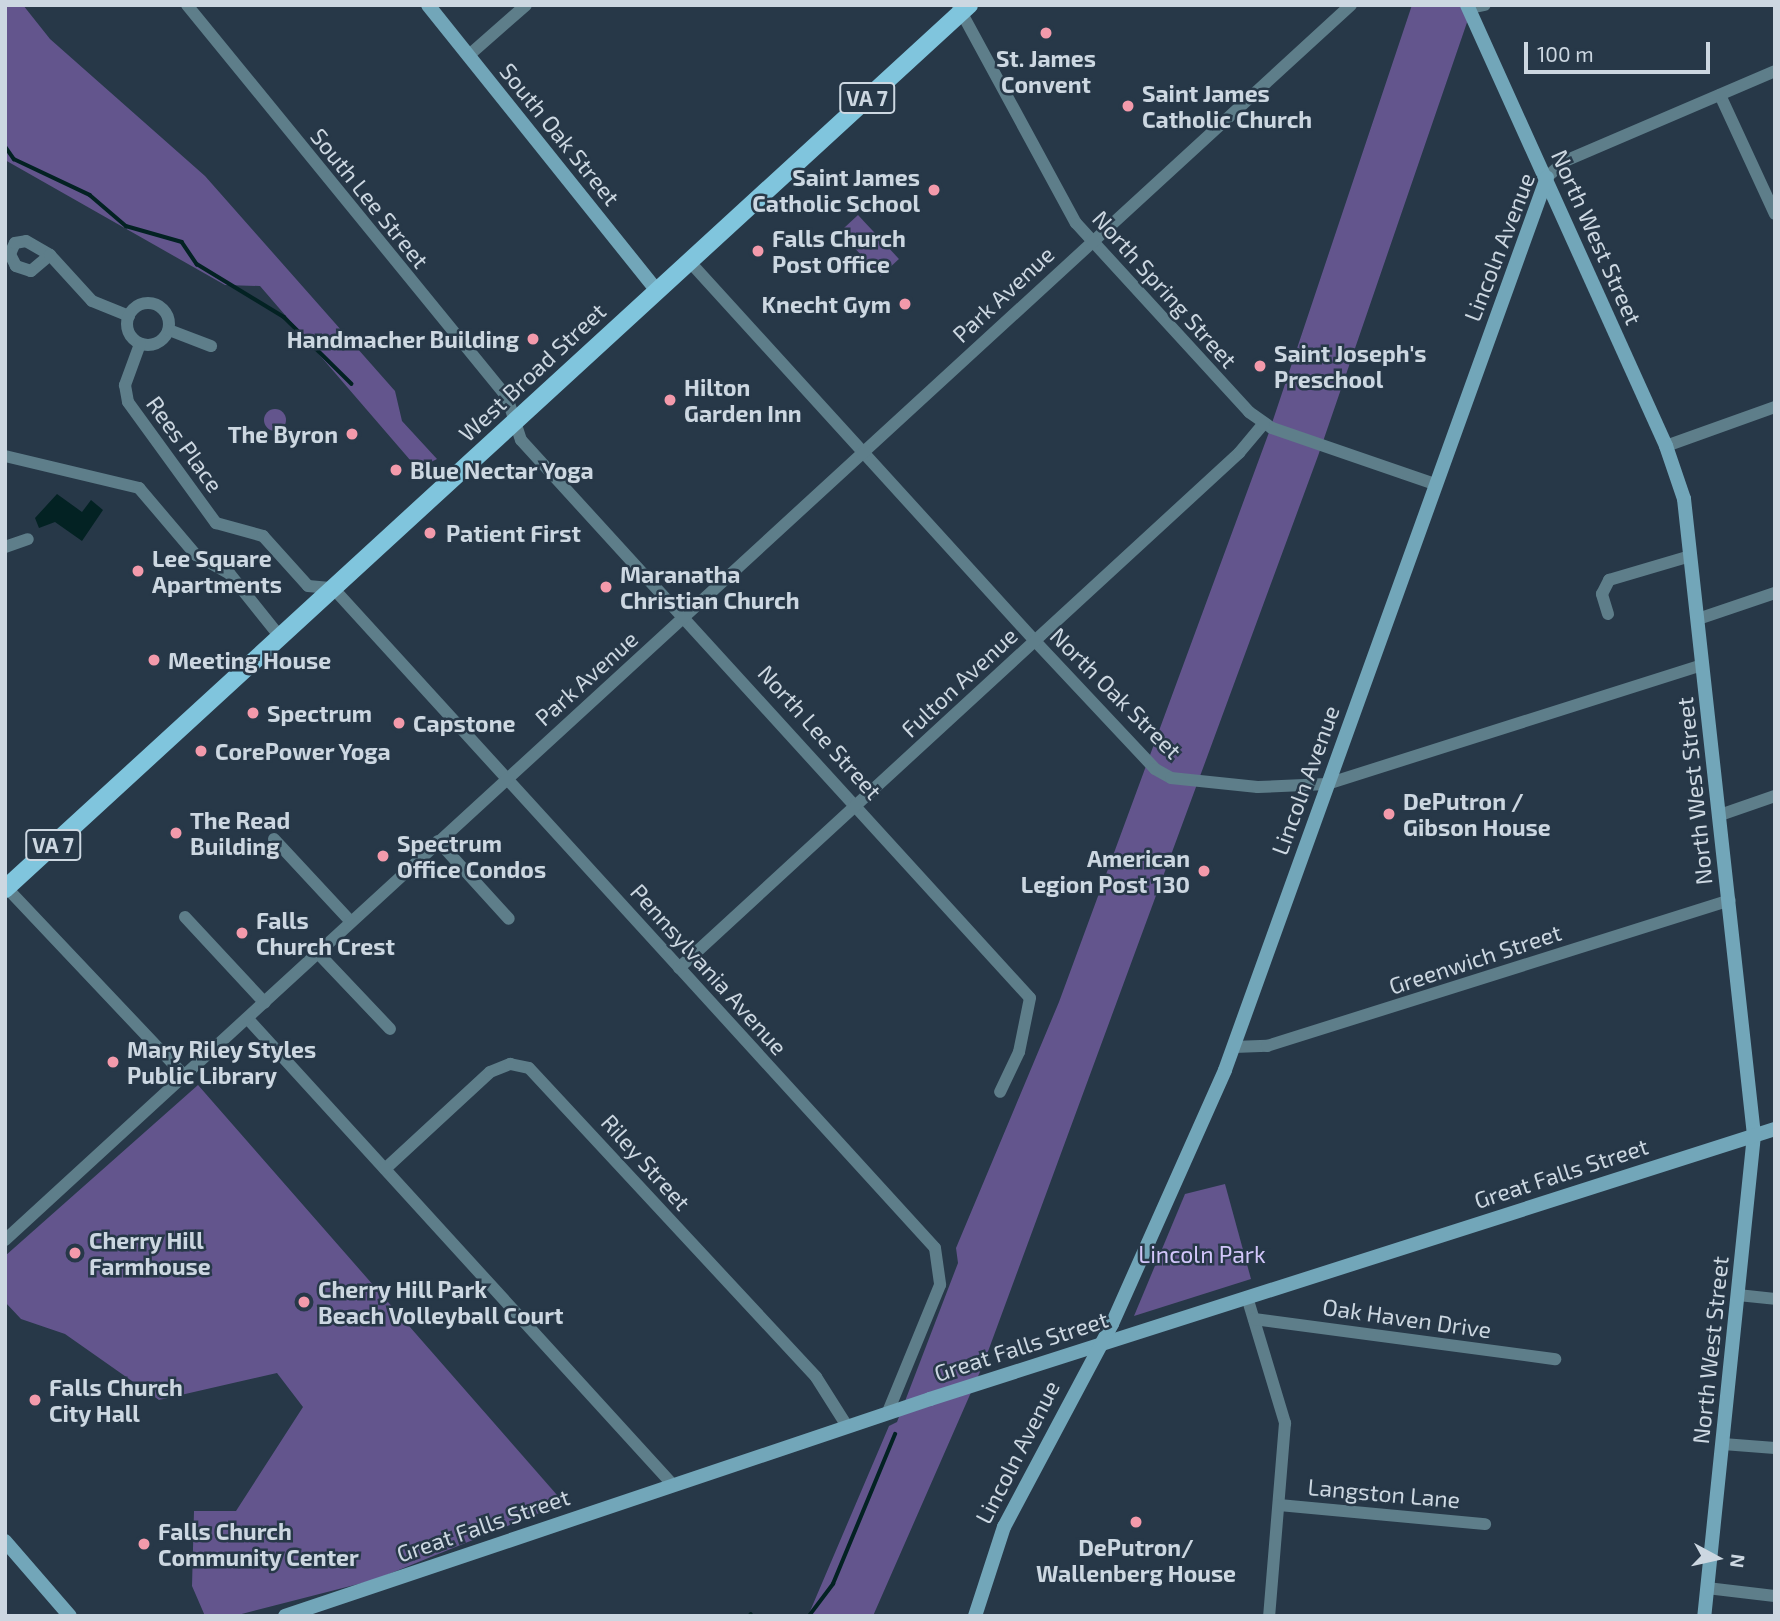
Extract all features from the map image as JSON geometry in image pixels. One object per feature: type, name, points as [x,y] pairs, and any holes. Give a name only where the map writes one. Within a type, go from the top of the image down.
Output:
[{"type":"main road","name":"South Oak Street","points":[[428,5],[657,290]]},
{"type":"main road","name":"North West Street","points":[[1468,7],[1547,177],[1682,487],[1754,1135],[1704,1616]]},
{"type":"main road","name":"West Broad Street","points":[[6,887],[963,8]]},
{"type":"main road","name":"Lincoln Avenue","points":[[975,1616],[1004,1527],[1102,1345],[1234,1047],[1547,177]]},
{"type":"main road","name":"Great Falls Street","points":[[285,1616],[888,1412],[1775,1129]]},
{"type":"main road","points":[[5,1541],[70,1616]]},
{"type":"street","name":"South Lee Street","points":[[187,5],[507,397],[515,421]]},
{"type":"street","points":[[468,56],[526,5]]},
{"type":"street","name":"Park Avenue","points":[[5,1240],[248,1019],[438,841],[510,782],[863,452],[1351,5]]},
{"type":"street","points":[[1468,7],[1485,5]]},
{"type":"street","name":"North Spring Street","points":[[963,8],[1091,242],[1263,424],[1435,484]]},
{"type":"street","name":"Lincoln Avenue","points":[[1547,177],[1565,161],[1775,71]]},
{"type":"street","points":[[1720,95],[1775,214]]},
{"type":"street","points":[[50,255],[92,301],[129,316]]},
{"type":"street","name":"North Oak Street","points":[[689,261],[1035,640],[1164,775],[1258,787],[1327,784],[1703,665]]},
{"type":"street","points":[[141,304],[156,304],[167,313],[169,330],[159,343],[141,344],[129,333],[129,316],[141,304]]},
{"type":"street","points":[[169,330],[211,346]]},
{"type":"street","name":"Rees Place","points":[[141,344],[125,385],[128,402],[216,523],[263,536],[308,586],[333,588]]},
{"type":"street","points":[[1666,446],[1775,407]]},
{"type":"street","name":"North Lee Street","points":[[515,421],[521,440],[858,803],[1030,998],[1018,1052],[1000,1092]]},
{"type":"street","name":"Fulton Avenue","points":[[679,968],[1239,453],[1263,424]]},
{"type":"street","points":[[5,456],[123,480],[148,495],[196,555],[229,573],[280,636]]},
{"type":"street","points":[[5,547],[28,539]]},
{"type":"street","points":[[1608,614],[1602,587],[1609,580],[1690,556]]},
{"type":"street","name":"Pennsylvania Avenue","points":[[333,588],[940,1257],[940,1285],[888,1412]]},
{"type":"street","points":[[1698,618],[1775,593]]},
{"type":"street","points":[[1720,815],[1775,796]]},
{"type":"street","points":[[274,839],[351,922]]},
{"type":"street","points":[[438,841],[509,919]]},
{"type":"street","points":[[6,887],[184,1075]]},
{"type":"street","name":"Greenwich Street","points":[[1234,1047],[1267,1046],[1729,900]]},
{"type":"street","points":[[185,917],[265,1003]]},
{"type":"street","points":[[317,952],[390,1029]]},
{"type":"street","points":[[248,1019],[673,1485]]},
{"type":"street","name":"Riley Street","points":[[385,1169],[490,1072],[510,1064],[529,1068],[816,1377],[847,1426]]},
{"type":"street","points":[[1738,1295],[1775,1299]]},
{"type":"street","points":[[1247,1297],[1285,1423],[1269,1616]]},
{"type":"street","name":"Oak Haven Drive","points":[[1254,1319],[1555,1359]]},
{"type":"street","points":[[1723,1444],[1775,1448]]},
{"type":"street","name":"Langston Lane","points":[[1279,1504],[1485,1524]]},
{"type":"street","points":[[1707,1588],[1775,1596]]},
{"type":"green space","points":[[5,5],[23,5],[50,39],[205,176],[395,391],[402,421],[437,459],[427,464],[423,475],[260,286],[225,285],[5,160]]},
{"type":"green space","points":[[1412,5],[1473,5],[1318,456],[983,1365],[873,1616],[808,1616],[889,1426],[897,1422],[958,1263],[956,1248],[1059,1002],[1268,435]]},
{"type":"green space","points":[[858,215],[899,259],[881,276],[840,232]]},
{"type":"green space","points":[[275,409],[283,412],[286,420],[283,428],[275,431],[267,428],[264,420],[267,412]]},
{"type":"green space","points":[[198,1085],[564,1503],[374,1580],[234,1616],[205,1616],[192,1586],[194,1511],[236,1511],[303,1407],[277,1373],[159,1400],[65,1334],[21,1319],[5,1302],[5,1256]]},
{"type":"green space","name":"Lincoln Park","points":[[1225,1184],[1251,1279],[1134,1316],[1185,1194]]},
{"type":"shaded area","points":[[57,494],[82,512],[91,500],[103,510],[82,541],[55,522],[39,528],[35,518]]},
{"type":"waterway","points":[[5,146],[14,159],[90,195],[126,226],[182,242],[197,264],[284,317],[352,384]]},
{"type":"waterway","points":[[809,1616],[833,1584],[895,1434]]},
{"type":"place","name":"St. James Convent","points":[[1046,33]]},
{"type":"place","name":"Saint James Catholic Church","points":[[1128,106]]},
{"type":"place","name":"Saint James Catholic School","points":[[934,190]]},
{"type":"place","name":"Falls Church Post Office","points":[[758,251]]},
{"type":"place","name":"Knecht Gym","points":[[905,304]]},
{"type":"place","name":"Handmacher Building","points":[[533,339]]},
{"type":"place","name":"Saint Joseph's Preschool","points":[[1260,366]]},
{"type":"place","name":"Hilton Garden Inn","points":[[670,400]]},
{"type":"place","name":"The Byron","points":[[352,434]]},
{"type":"place","name":"Blue Nectar Yoga","points":[[396,470]]},
{"type":"place","name":"Patient First","points":[[430,533]]},
{"type":"place","name":"Lee Square Apartments","points":[[138,571]]},
{"type":"place","name":"Maranatha Christian Church","points":[[606,587]]},
{"type":"place","name":"Meeting House","points":[[154,660]]},
{"type":"place","name":"Spectrum","points":[[253,713]]},
{"type":"place","name":"Capstone","points":[[399,723]]},
{"type":"place","name":"CorePower Yoga","points":[[201,751]]},
{"type":"place","name":"DePutron / Gibson House","points":[[1389,814]]},
{"type":"place","name":"The Read Building","points":[[176,833]]},
{"type":"place","name":"Spectrum Office Condos","points":[[383,856]]},
{"type":"place","name":"American Legion Post 130","points":[[1204,871]]},
{"type":"place","name":"Falls Church Crest","points":[[242,933]]},
{"type":"place","name":"Mary Riley Styles Public Library","points":[[113,1062]]},
{"type":"place","name":"Cherry Hill Farmhouse","points":[[75,1253]]},
{"type":"place","name":"Cherry Hill Park Beach Volleyball Court","points":[[304,1302]]},
{"type":"place","name":"Falls Church City Hall","points":[[35,1400]]},
{"type":"place","name":"DePutron/ Wallenberg House","points":[[1136,1522]]},
{"type":"place","name":"Falls Church Community Center","points":[[144,1544]]}]
